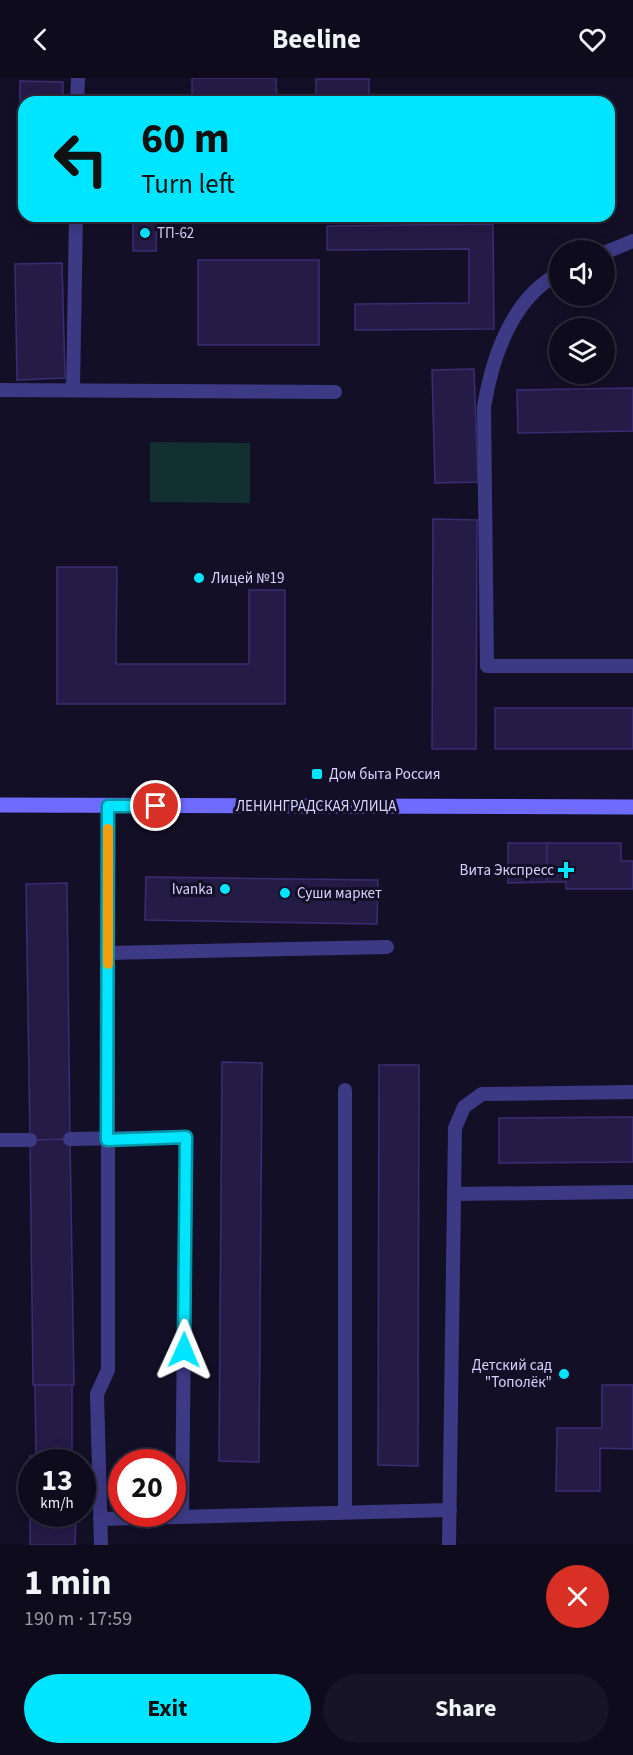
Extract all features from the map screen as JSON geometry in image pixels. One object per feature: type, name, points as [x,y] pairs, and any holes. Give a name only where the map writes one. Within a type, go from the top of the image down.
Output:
[{"type":"street","name":"ЛЕНИНГРАДСКАЯ УЛИЦА","points":[[0,805],[633,807]]},
{"type":"lane","points":[[77,96],[78,78]]},
{"type":"lane","points":[[73,390],[76,222]]},
{"type":"lane","points":[[615,249],[633,241]]},
{"type":"lane","points":[[549,279],[536,287],[514,318],[490,373],[484,407],[488,666],[633,666]]},
{"type":"lane","points":[[0,390],[335,392]]},
{"type":"lane","points":[[100,1545],[97,1394],[108,1370],[108,806]]},
{"type":"lane","points":[[108,954],[387,947]]},
{"type":"lane","points":[[345,1090],[345,1513]]},
{"type":"lane","points":[[450,1545],[455,1128],[464,1107],[482,1094],[633,1092]]},
{"type":"lane","points":[[70,1139],[186,1137],[183,1449]]},
{"type":"lane","points":[[0,1140],[30,1140]]},
{"type":"lane","points":[[454,1194],[633,1192]]},
{"type":"lane","points":[[186,1516],[450,1510]]},
{"type":"lane","points":[[100,1519],[108,1519]]},
{"type":"green space","points":[[150,442],[250,443],[250,503],[150,502]]},
{"type":"building","points":[[192,78],[276,78],[277,96],[192,96]]},
{"type":"building","points":[[316,79],[369,79],[369,96],[316,96]]},
{"type":"building","points":[[20,81],[63,82],[63,96],[20,96]]},
{"type":"building","name":"ТП-62","points":[[133,222],[157,222],[156,251],[133,251]]},
{"type":"building","points":[[493,224],[494,329],[355,330],[355,304],[469,303],[469,249],[327,250],[327,226]]},
{"type":"building","points":[[198,260],[319,260],[319,345],[198,345]]},
{"type":"building","points":[[62,263],[65,378],[17,380],[15,264]]},
{"type":"building","points":[[474,369],[478,482],[435,483],[432,370]]},
{"type":"building","points":[[633,388],[633,431],[518,433],[517,390]]},
{"type":"building","points":[[433,519],[477,520],[476,749],[432,749]]},
{"type":"building","points":[[57,567],[117,567],[116,664],[249,664],[249,590],[285,590],[285,704],[57,704]]},
{"type":"building","points":[[495,708],[633,708],[633,749],[495,749]]},
{"type":"building","points":[[508,843],[547,843],[547,882],[508,883]]},
{"type":"building","points":[[547,843],[621,843],[621,861],[633,861],[633,889],[566,889],[566,882],[547,882]]},
{"type":"building","points":[[146,877],[378,880],[377,924],[145,920]]},
{"type":"building","points":[[67,883],[70,1139],[30,1140],[26,884]]},
{"type":"building","points":[[222,1062],[262,1063],[259,1462],[219,1461]]},
{"type":"building","points":[[379,1065],[419,1065],[418,1466],[378,1465]]},
{"type":"building","points":[[633,1117],[633,1162],[499,1163],[499,1118]]},
{"type":"building","points":[[70,1139],[74,1385],[33,1385],[30,1140]]},
{"type":"building","points":[[35,1385],[72,1385],[72,1449],[36,1449]]},
{"type":"building","points":[[602,1385],[633,1385],[633,1449],[600,1448],[600,1491],[556,1491],[557,1428],[602,1428]]},
{"type":"building","points":[[30,1527],[76,1527],[75,1545],[30,1545]]},
{"type":"slow traffic","points":[[108,829],[108,964]]},
{"type":"place","name":"ТП-62","points":[[145,233]]},
{"type":"place","name":"Лицей №19","points":[[199,578]]},
{"type":"place","name":"Дом быта Россия","points":[[317,774]]},
{"type":"place","name":"Вита Экспресс","points":[[566,870]]},
{"type":"place","name":"Ivanka","points":[[225,889]]},
{"type":"place","name":"Суши маркет","points":[[285,893]]},
{"type":"place","name":"Детский сад \"Тополёк\"","points":[[564,1374]]},
{"type":"route","points":[[156,806],[108,806],[107,1140],[186,1137],[184,1350]]}]
